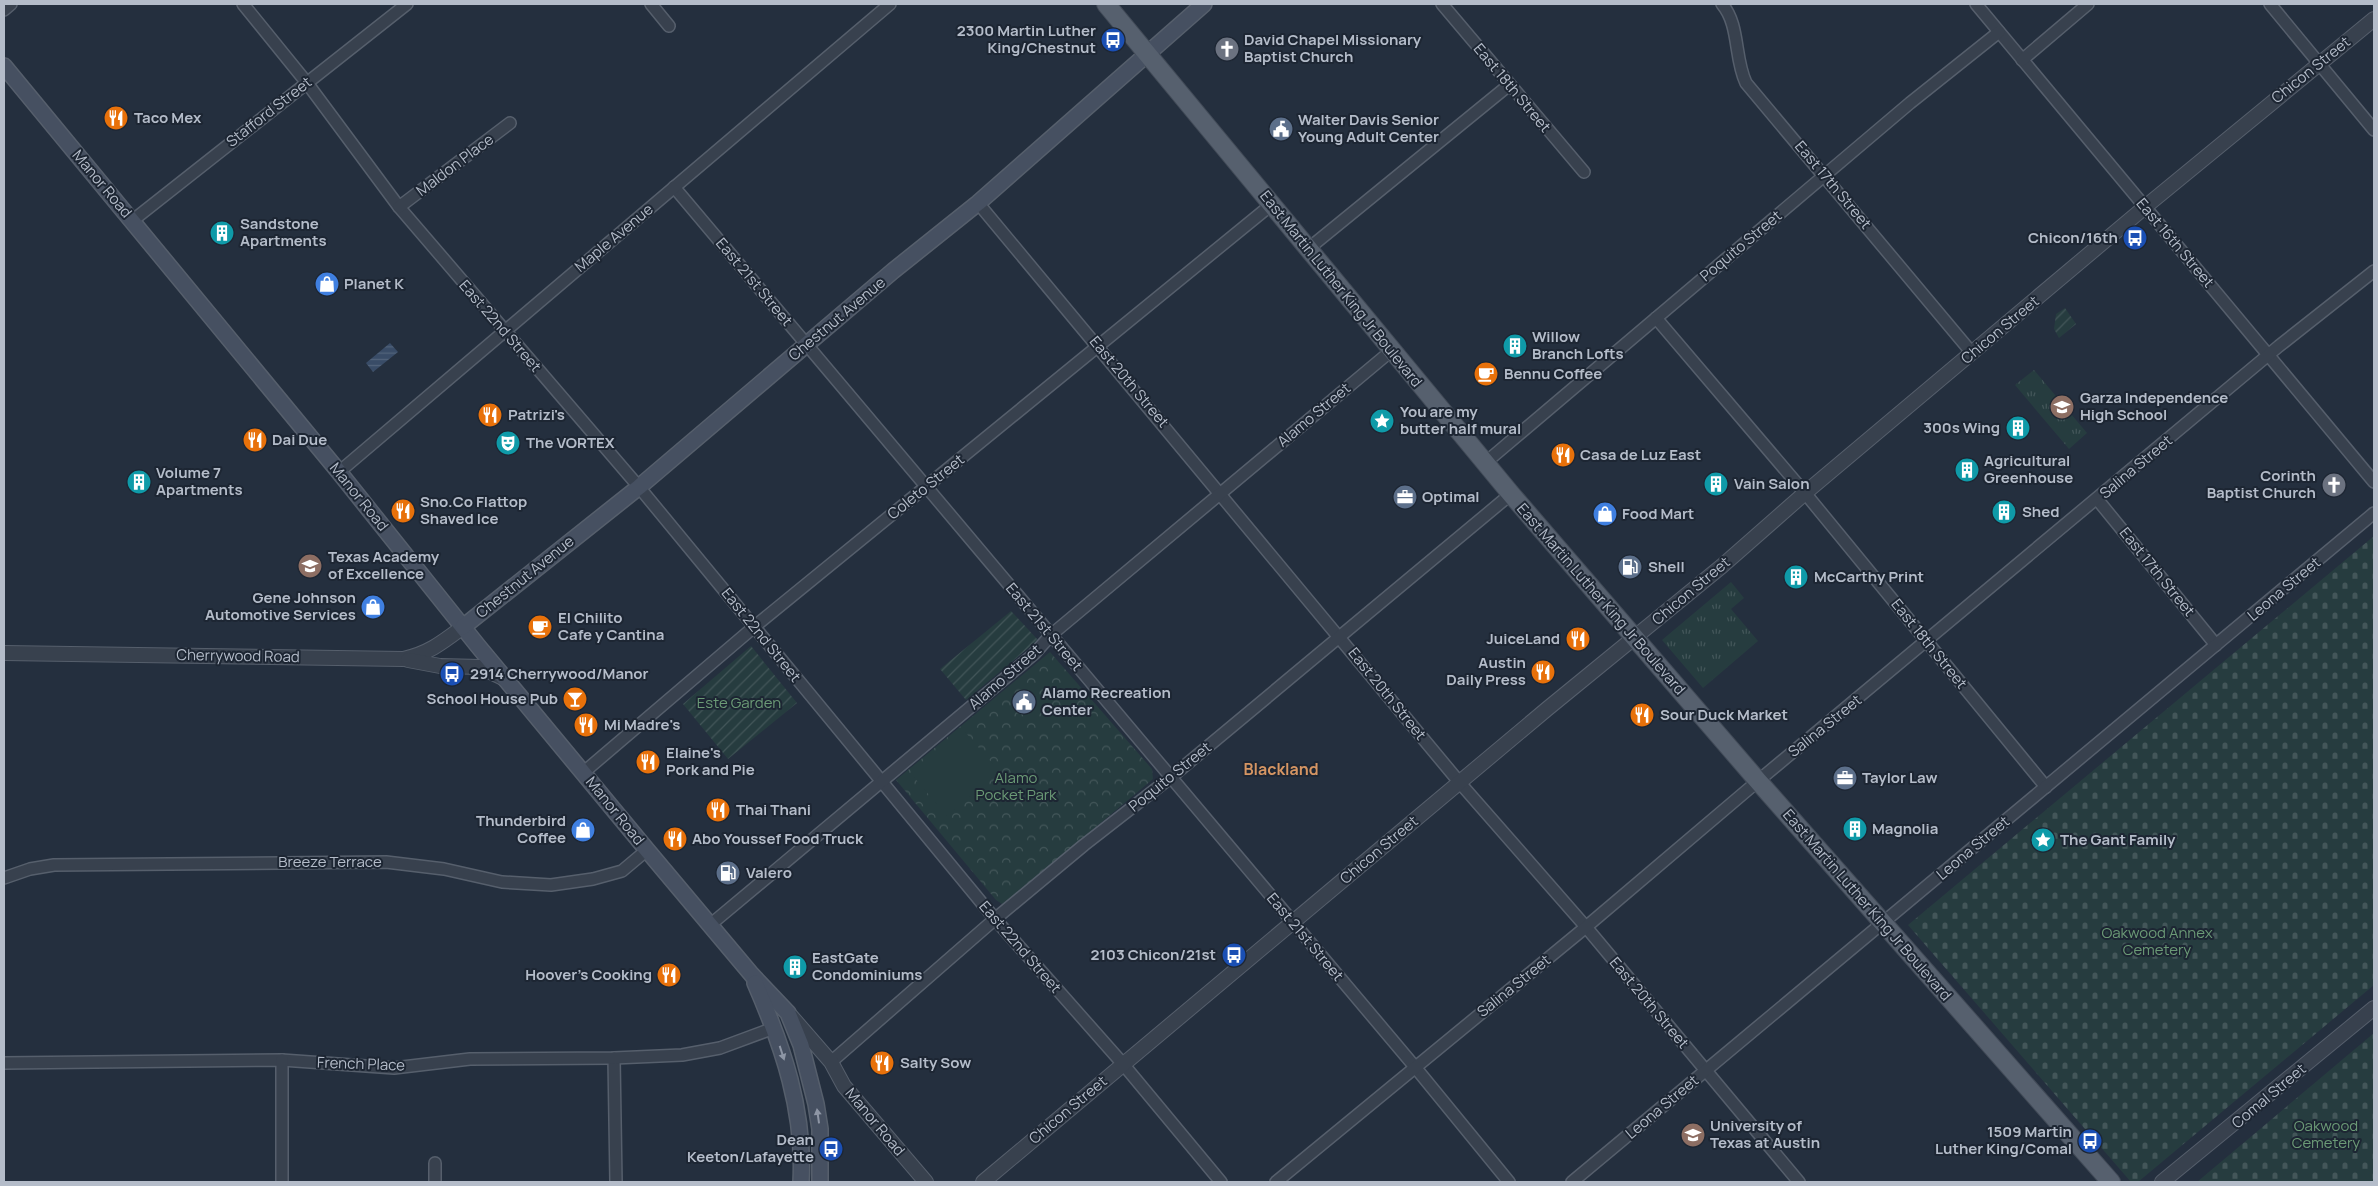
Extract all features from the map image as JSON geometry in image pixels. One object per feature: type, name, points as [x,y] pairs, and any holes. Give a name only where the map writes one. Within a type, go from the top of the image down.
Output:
[{"type":"main road","name":"East Martin Luther King Jr Boulevard","points":[[1106,4],[1511,494],[1758,781],[2111,1182]]},
{"type":"main road","name":"Chestnut Avenue","points":[[463,627],[639,487],[807,344],[978,203],[1157,43],[1204,4]]},
{"type":"main road","name":"Manor Road","points":[[4,66],[339,472],[463,627],[752,975]]},
{"type":"main road","points":[[752,975],[788,1013],[801,1045],[816,1104],[820,1129],[820,1182]]},
{"type":"main road","points":[[752,975],[774,1028],[791,1078],[801,1133],[801,1182]]},
{"type":"street","points":[[4,10],[11,4]]},
{"type":"street","name":"East 22nd Street","points":[[243,4],[307,83],[399,207],[639,487],[995,919],[1123,1064],[1221,1182]]},
{"type":"street","name":"Stafford Street","points":[[132,221],[407,4]]},
{"type":"street","points":[[651,4],[669,26]]},
{"type":"street","name":"East 18th Street","points":[[1442,4],[1584,172]]},
{"type":"street","name":"East 17th Street","points":[[1722,4],[1730,14],[1741,72],[1746,83],[1825,175],[1972,353]]},
{"type":"street","name":"East 16th Street","points":[[1976,4],[2374,482]]},
{"type":"street","points":[[2022,60],[2088,4]]},
{"type":"street","points":[[2270,4],[2374,130]]},
{"type":"street","name":"Maple Avenue","points":[[339,472],[674,187],[882,6]]},
{"type":"street","name":"Chicon Street","points":[[983,1182],[1722,566],[1805,493],[2145,207],[2374,18]]},
{"type":"street","name":"Poquito Street","points":[[1485,463],[1825,175],[1999,32]]},
{"type":"street","points":[[1308,249],[1509,85]]},
{"type":"street","name":"Maldon Place","points":[[399,207],[510,123]]},
{"type":"street","name":"East 21st Street","points":[[674,187],[1415,1067],[1509,1182]]},
{"type":"street","name":"East 20th Street","points":[[978,203],[1100,346],[1460,783],[1586,928],[1799,1182]]},
{"type":"street","name":"Coleto Street","points":[[584,772],[754,627],[1271,205]]},
{"type":"street","name":"Salina Street","points":[[1276,1182],[1586,928],[1758,781],[2268,355],[2374,270]]},
{"type":"street","name":"East 18th Street","points":[[1656,318],[1805,493],[2046,787]]},
{"type":"street","name":"Alamo Street","points":[[710,924],[882,782],[1034,654],[1051,635],[1391,351]]},
{"type":"street","name":"Poquito Street","points":[[830,1062],[995,919],[1170,778],[1511,494]]},
{"type":"street","name":"East 17th Street","points":[[2097,499],[2216,645]]},
{"type":"street","name":"Leona Street","points":[[1572,1182],[2374,513]]},
{"type":"street","name":"Cherrywood Road","points":[[4,653],[403,658],[421,655],[435,648],[463,627]]},
{"type":"street","points":[[403,658],[440,666],[480,667],[506,679]]},
{"type":"street","name":"Breeze Terrace","points":[[4,878],[30,869],[54,864],[386,862],[444,869],[502,882],[551,885],[594,879],[622,871],[647,850]]},
{"type":"street","name":"Comal Street","points":[[2162,1182],[2374,1008]]},
{"type":"street","name":"Manor Road","points":[[788,1013],[830,1062],[844,1086],[926,1182]]},
{"type":"street","name":"French Place","points":[[4,1063],[282,1060],[394,1068],[470,1059],[614,1058],[682,1055],[720,1048],[774,1028]]},
{"type":"street","points":[[614,1058],[616,1182]]},
{"type":"street","points":[[282,1060],[282,1182]]},
{"type":"street","points":[[435,1163],[435,1182]]},
{"type":"green space","points":[[2065,308],[2076,324],[2059,338],[2054,329],[2056,314]]},
{"type":"green space","points":[[2034,370],[2087,433],[2069,449],[2015,385]]},
{"type":"green space","name":"Oakwood Annex Cemetery","points":[[2374,536],[2374,985],[2138,1182],[2131,1182],[1908,925]]},
{"type":"green space","points":[[1731,582],[1744,598],[1731,609],[1758,641],[1703,688],[1662,640]]},
{"type":"green space","points":[[1011,611],[1038,640],[966,700],[940,669]]},
{"type":"green space","name":"Este Garden","points":[[751,646],[797,703],[728,759],[683,704]]},
{"type":"green space","name":"Alamo Pocket Park","points":[[1050,652],[1152,769],[1153,779],[1008,901],[1002,904],[996,900],[896,780]]},
{"type":"green space","points":[[965,732],[999,771],[947,816],[914,777]]},
{"type":"green space","name":"Oakwood Cemetery","points":[[2374,1033],[2374,1182],[2197,1182]]},
{"type":"water","points":[[390,343],[398,352],[373,372],[366,363]]},
{"type":"place","name":"2300 Martin Luther King/Chestnut","points":[[1113,40]]},
{"type":"place","name":"David Chapel Missionary Baptist Church","points":[[1227,49]]},
{"type":"place","name":"Taco Mex","points":[[116,118]]},
{"type":"place","name":"Walter Davis Senior Young Adult Center","points":[[1281,129]]},
{"type":"place","name":"Sandstone Apartments","points":[[222,233]]},
{"type":"place","name":"Chicon/16th","points":[[2135,238]]},
{"type":"place","name":"Planet K","points":[[327,284]]},
{"type":"place","name":"Willow Branch Lofts","points":[[1515,346]]},
{"type":"place","name":"Bennu Coffee","points":[[1486,374]]},
{"type":"place","name":"Garza Independence High School","points":[[2062,407]]},
{"type":"place","name":"Patrizi's","points":[[490,415]]},
{"type":"place","name":"You are my butter half mural","points":[[1382,421]]},
{"type":"place","name":"300s Wing","points":[[2018,428]]},
{"type":"place","name":"Dai Due","points":[[255,440]]},
{"type":"place","name":"The VORTEX","points":[[508,443]]},
{"type":"place","name":"Casa de Luz East","points":[[1563,455]]},
{"type":"place","name":"Agricultural Greenhouse","points":[[1967,470]]},
{"type":"place","name":"Volume 7 Apartments","points":[[139,482]]},
{"type":"place","name":"Vain Salon","points":[[1716,484]]},
{"type":"place","name":"Corinth Baptist Church","points":[[2334,485]]},
{"type":"place","name":"Optimal","points":[[1405,497]]},
{"type":"place","name":"Sno.Co Flattop Shaved Ice","points":[[403,511]]},
{"type":"place","name":"Shed","points":[[2004,512]]},
{"type":"place","name":"Food Mart","points":[[1605,514]]},
{"type":"place","name":"Texas Academy of Excellence","points":[[310,566]]},
{"type":"place","name":"Shell","points":[[1630,567]]},
{"type":"place","name":"McCarthy Print","points":[[1796,577]]},
{"type":"place","name":"Gene Johnson Automotive Services","points":[[373,607]]},
{"type":"place","name":"El Chilito Cafe y Cantina","points":[[540,627]]},
{"type":"place","name":"JuiceLand","points":[[1578,639]]},
{"type":"place","name":"Austin Daily Press","points":[[1543,672]]},
{"type":"place","name":"2914 Cherrywood/Manor","points":[[452,674]]},
{"type":"place","name":"School House Pub","points":[[575,699]]},
{"type":"place","name":"Alamo Recreation Center","points":[[1024,702]]},
{"type":"place","name":"Sour Duck Market","points":[[1642,715]]},
{"type":"place","name":"Mi Madre's","points":[[586,725]]},
{"type":"place","name":"Elaine's Pork and Pie","points":[[648,762]]},
{"type":"place","name":"Taylor Law","points":[[1845,778]]},
{"type":"place","name":"Thai Thani","points":[[718,810]]},
{"type":"place","name":"Magnolia","points":[[1855,829]]},
{"type":"place","name":"Thunderbird Coffee","points":[[583,830]]},
{"type":"place","name":"Abo Youssef Food Truck","points":[[675,839]]},
{"type":"place","name":"The Gant Family","points":[[2043,840]]},
{"type":"place","name":"Valero","points":[[728,873]]},
{"type":"place","name":"2103 Chicon/21st","points":[[1234,955]]},
{"type":"place","name":"EastGate Condominiums","points":[[795,967]]},
{"type":"place","name":"Hoover's Cooking","points":[[669,975]]},
{"type":"place","name":"Salty Sow","points":[[882,1063]]},
{"type":"place","name":"University of Texas at Austin","points":[[1693,1135]]},
{"type":"place","name":"1509 Martin Luther King/Comal","points":[[2090,1141]]},
{"type":"place","name":"Dean Keeton/Lafayette","points":[[831,1149]]},
{"type":"district","name":"Blackland","points":[[1281,769]]}]
